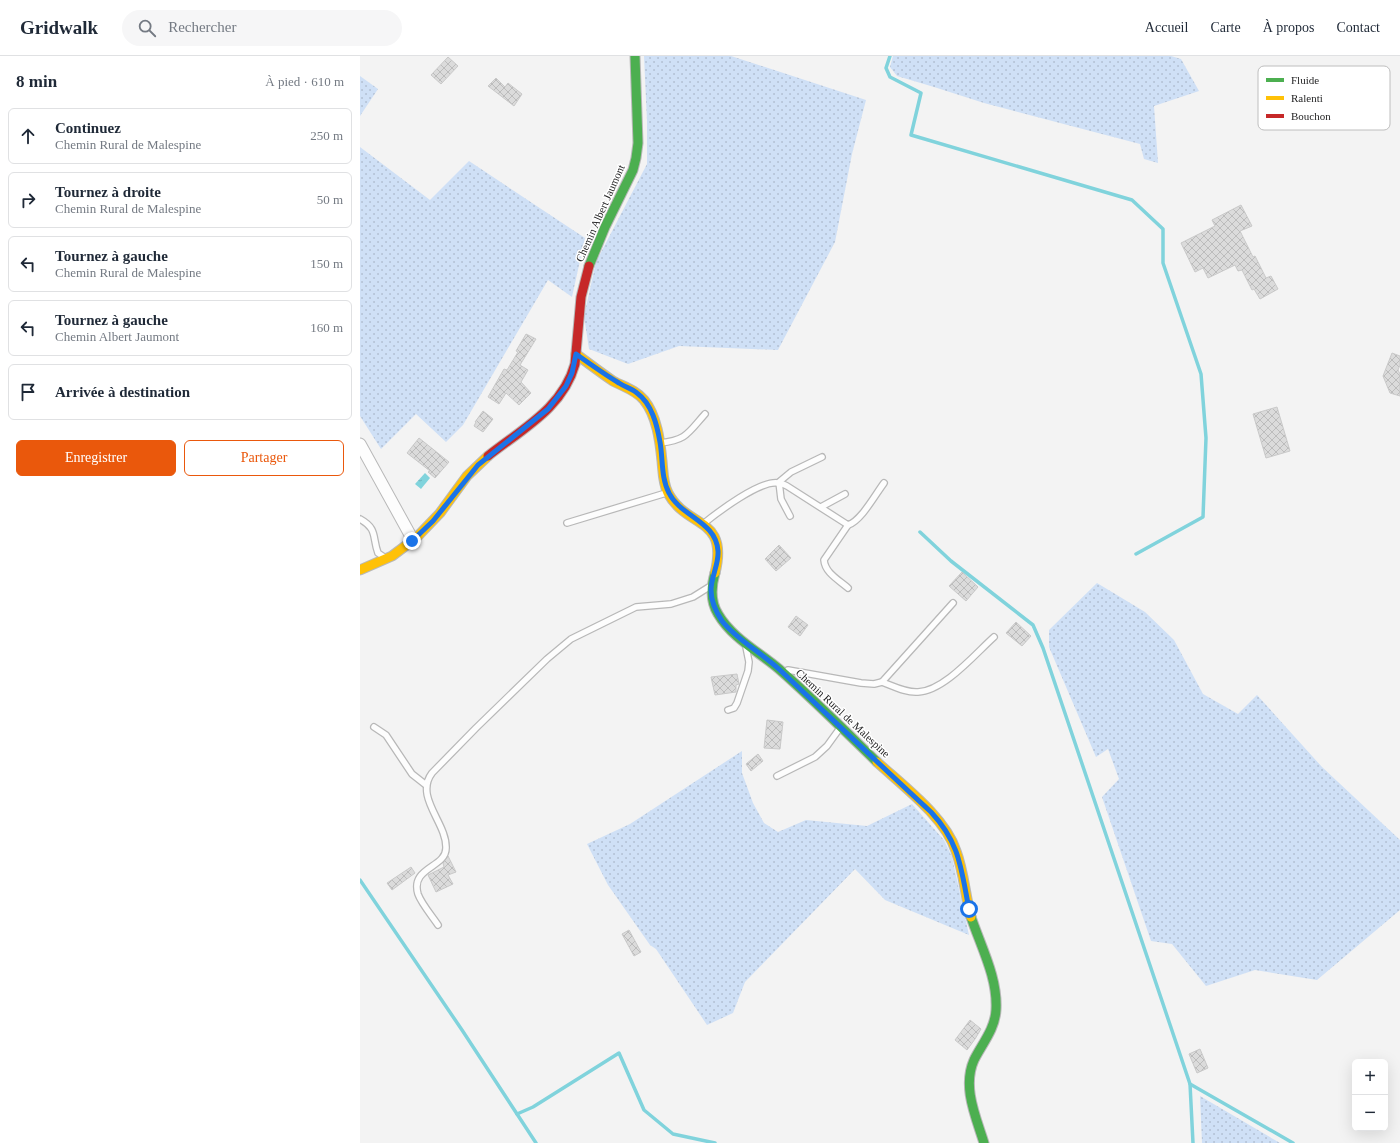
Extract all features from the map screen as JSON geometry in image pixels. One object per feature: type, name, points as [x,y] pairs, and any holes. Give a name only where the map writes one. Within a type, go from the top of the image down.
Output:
[{"type":"street","name":"Chemin Albert Jaumont","points":[[360,570],[396,554],[413,540],[433,521],[478,465],[548,409],[566,386],[572,373],[576,354],[579,313],[583,287],[597,245],[633,170],[636,158],[638,143],[635,56]]},
{"type":"street","name":"Chemin Rural de Malespine","points":[[576,354],[620,384],[639,394],[652,413],[660,443],[663,474],[668,492],[676,504],[712,532],[716,540],[718,556],[711,585],[711,595],[717,612],[723,622],[738,637],[778,669],[931,812],[942,824],[952,840],[957,852],[969,909],[993,982],[996,1000],[994,1020],[984,1044],[971,1068],[969,1082],[971,1099],[984,1143]]},
{"type":"street","points":[[360,444],[413,540]]},
{"type":"lane","points":[[660,443],[672,442],[683,438],[705,414]]},
{"type":"lane","points":[[703,524],[718,512],[759,487],[778,482],[791,472],[822,457]]},
{"type":"lane","points":[[778,482],[787,486],[848,525]]},
{"type":"lane","points":[[778,482],[781,499],[790,516]]},
{"type":"lane","points":[[848,588],[828,571],[824,560],[848,525],[853,524],[859,518],[884,483]]},
{"type":"lane","points":[[567,523],[668,492]]},
{"type":"lane","points":[[821,507],[845,494]]},
{"type":"lane","points":[[360,519],[373,529],[378,553],[386,559]]},
{"type":"lane","points":[[438,925],[418,895],[417,887],[418,880],[423,872],[438,862],[445,855],[446,847],[443,834],[426,794],[426,785],[432,773],[547,659],[571,639],[636,607],[671,604],[693,597],[711,585]]},
{"type":"lane","points":[[882,682],[953,603]]},
{"type":"lane","points":[[778,669],[861,683],[874,684],[882,682],[917,693],[930,690],[947,681],[994,637]]},
{"type":"lane","points":[[728,710],[734,708],[737,703],[748,671],[749,662],[744,641]]},
{"type":"lane","points":[[374,727],[386,735],[412,774],[426,785]]},
{"type":"lane","points":[[777,776],[815,757],[827,746],[840,728]]},
{"type":"shaded area","points":[[644,56],[731,56],[866,100],[852,154],[835,242],[778,350],[679,346],[628,364],[589,349],[584,316],[596,262],[647,164]]},
{"type":"shaded area","points":[[893,56],[1171,56],[1181,59],[1199,91],[1154,106],[1158,163],[1144,159],[1140,144],[984,103],[897,76],[890,67]]},
{"type":"shaded area","points":[[360,76],[378,89],[360,116]]},
{"type":"shaded area","points":[[360,147],[430,200],[469,161],[585,238],[572,297],[548,280],[463,425],[446,442],[416,414],[381,449],[360,416]]},
{"type":"shaded area","points":[[1097,583],[1145,612],[1174,640],[1203,694],[1238,714],[1257,695],[1322,767],[1400,840],[1400,910],[1317,980],[1255,970],[1206,986],[1172,944],[1151,941],[1102,797],[1119,779],[1108,749],[1096,757],[1049,647],[1049,630]]},
{"type":"shaded area","points":[[742,751],[742,773],[753,803],[764,823],[778,832],[806,820],[867,826],[912,804],[944,840],[952,857],[969,935],[885,900],[855,869],[745,982],[733,1013],[707,1025],[656,949],[650,945],[608,885],[587,844],[630,824]]},
{"type":"shaded area","points":[[1200,1096],[1280,1143],[1202,1143]]},
{"type":"water","points":[[425,473],[430,478],[421,489],[415,484]]},
{"type":"building","points":[[448,57],[458,66],[441,84],[431,75]]},
{"type":"building","points":[[496,78],[505,87],[508,83],[522,94],[514,106],[488,86]]},
{"type":"building","points":[[1241,205],[1252,226],[1240,231],[1253,257],[1255,256],[1266,278],[1271,276],[1278,289],[1260,299],[1254,289],[1252,290],[1242,270],[1238,271],[1235,265],[1208,278],[1203,268],[1195,272],[1181,243],[1215,226],[1212,220]]},
{"type":"building","points":[[526,334],[536,339],[520,365],[528,370],[521,382],[531,393],[519,405],[506,393],[499,404],[488,397],[504,369],[507,370],[518,352],[516,351]]},
{"type":"building","points":[[1392,353],[1400,356],[1400,365],[1398,370],[1400,374],[1400,396],[1390,393],[1383,376]]},
{"type":"building","points":[[1277,407],[1290,451],[1266,458],[1253,414]]},
{"type":"building","points":[[483,411],[493,419],[483,432],[474,426],[475,422]]},
{"type":"building","points":[[419,438],[449,462],[435,478],[428,472],[430,471],[407,453]]},
{"type":"building","points":[[779,545],[791,558],[776,571],[765,559]]},
{"type":"building","points":[[962,572],[978,587],[966,601],[949,586]]},
{"type":"building","points":[[796,616],[808,625],[800,636],[788,627]]},
{"type":"building","points":[[1016,622],[1031,636],[1022,646],[1006,633]]},
{"type":"building","points":[[737,674],[739,684],[736,685],[736,692],[715,695],[711,677]]},
{"type":"building","points":[[767,720],[783,722],[780,749],[764,748]]},
{"type":"building","points":[[758,754],[763,761],[751,771],[746,764]]},
{"type":"building","points":[[448,856],[456,872],[448,875],[453,884],[436,892],[428,875],[444,867],[443,863]]},
{"type":"building","points":[[411,867],[415,873],[392,890],[387,883]]},
{"type":"building","points":[[629,930],[641,952],[634,956],[622,934]]},
{"type":"building","points":[[970,1020],[981,1029],[967,1050],[955,1040]]},
{"type":"building","points":[[1200,1049],[1208,1068],[1197,1073],[1189,1054]]},
{"type":"waterway","points":[[890,56],[886,68],[890,77],[921,93],[911,135],[1132,200],[1163,229],[1163,263],[1201,374],[1206,438],[1203,517],[1136,554]]},
{"type":"waterway","points":[[920,532],[951,561],[1033,625],[1043,648],[1190,1084],[1293,1143]]},
{"type":"waterway","points":[[360,880],[462,1030],[536,1143]]},
{"type":"waterway","points":[[517,1114],[533,1107],[619,1053],[644,1110],[673,1134],[715,1143]]},
{"type":"waterway","points":[[1190,1084],[1193,1143]]},
{"type":"traffic: fast","points":[[589,266],[605,227],[633,170],[636,158],[638,143],[635,56]]},
{"type":"traffic: fast","points":[[715,573],[712,599],[715,609],[724,623],[746,644],[792,680],[877,762]]},
{"type":"traffic: fast","points":[[971,917],[992,974],[996,998],[996,1010],[993,1024],[974,1060],[969,1081],[974,1112],[984,1143]]},
{"type":"traffic: slow","points":[[576,354],[613,381],[637,394],[648,406],[657,429],[666,489],[676,504],[685,513],[704,525],[711,532],[716,542],[718,555],[715,573]]},
{"type":"traffic: slow","points":[[360,570],[392,556],[416,538],[440,513],[467,476],[488,456]]},
{"type":"traffic: slow","points":[[877,762],[933,814],[951,838],[961,867],[971,917]]},
{"type":"traffic: jam","points":[[488,456],[540,416],[561,393],[569,379],[575,364],[581,297],[589,266]]},
{"type":"route","points":[[412,541],[433,521],[478,465],[500,446],[537,419],[558,398],[572,373],[576,354],[620,384],[632,389],[645,401],[656,424],[660,443],[663,474],[668,492],[676,504],[712,532],[716,540],[718,556],[711,585],[711,595],[717,612],[723,622],[738,637],[778,669],[942,824],[952,840],[957,852],[969,909]]}]
